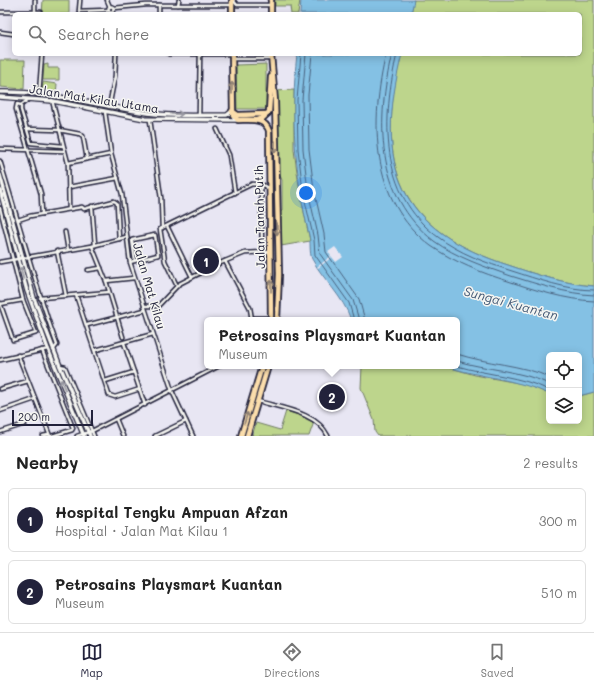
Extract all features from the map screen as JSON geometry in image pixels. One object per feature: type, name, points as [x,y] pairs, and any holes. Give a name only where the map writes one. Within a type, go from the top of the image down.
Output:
[{"type":"highway","points":[[232,56],[232,111],[233,115],[238,120]]},
{"type":"highway","points":[[256,120],[268,114],[270,110],[271,56]]},
{"type":"highway","name":"Jalan Tanah Putih","points":[[271,73],[274,87],[278,258],[276,317]]},
{"type":"highway","points":[[232,111],[238,115],[268,114]]},
{"type":"highway","name":"Jalan Mat Kilau Utama","points":[[238,120],[256,120]]},
{"type":"highway","name":"Jalan Tanah Putih","points":[[256,120],[264,123],[268,128],[271,317]]},
{"type":"highway","points":[[275,176],[270,182],[276,190]]},
{"type":"highway","points":[[271,273],[274,256],[278,258]]},
{"type":"highway","points":[[241,436],[261,369]]},
{"type":"highway","points":[[247,436],[267,369]]},
{"type":"main road","name":"Jalan Mat Kilau Utama","points":[[0,92],[56,96],[109,108],[150,114],[227,115]]},
{"type":"main road","points":[[12,92],[3,95],[12,97]]},
{"type":"main road","name":"Jalan Mat Kilau Utama","points":[[0,97],[52,100],[150,120],[238,120]]},
{"type":"main road","points":[[227,121],[229,118],[227,115],[232,111]]},
{"type":"main road","points":[[192,114],[194,117],[192,120]]},
{"type":"main road","points":[[0,175],[34,298],[60,366],[80,407],[90,433]]},
{"type":"main road","points":[[0,190],[35,315],[81,435]]},
{"type":"street","points":[[35,0],[35,11]]},
{"type":"street","points":[[80,0],[79,11],[82,12],[111,8],[159,5],[210,5],[232,2],[237,5],[271,2]]},
{"type":"street","points":[[107,0],[113,12]]},
{"type":"street","points":[[178,0],[178,5]]},
{"type":"street","points":[[210,0],[210,5]]},
{"type":"street","points":[[159,5],[159,12]]},
{"type":"street","points":[[0,12],[42,12]]},
{"type":"street","points":[[0,32],[12,34]]},
{"type":"street","points":[[39,94],[42,56]]},
{"type":"street","points":[[109,108],[115,76],[116,56]]},
{"type":"street","points":[[199,114],[200,56]]},
{"type":"street","points":[[232,56],[271,56]]},
{"type":"street","points":[[30,99],[21,105],[17,104],[16,109],[41,194],[42,214]]},
{"type":"street","points":[[52,100],[68,163],[69,209]]},
{"type":"street","points":[[21,105],[29,140],[34,144],[63,146]]},
{"type":"street","name":"Jalan Mat Kilau","points":[[105,112],[111,154],[122,194],[126,237],[134,278],[172,391],[193,436]]},
{"type":"street","points":[[150,120],[161,199],[162,228],[159,231],[165,262],[177,286]]},
{"type":"street","points":[[217,129],[230,155],[235,193]]},
{"type":"street","points":[[26,130],[59,130],[83,136],[87,159]]},
{"type":"street","points":[[0,149],[64,151]]},
{"type":"street","points":[[68,163],[111,154]]},
{"type":"street","points":[[0,161],[30,256],[40,298],[57,345],[54,350]]},
{"type":"street","points":[[69,187],[118,178]]},
{"type":"street","points":[[162,228],[252,184],[270,182]]},
{"type":"street","points":[[261,184],[270,189]]},
{"type":"street","points":[[261,184],[263,253],[268,257],[271,266]]},
{"type":"street","name":"Jalan Mat Kilau","points":[[92,206],[116,201],[119,239]]},
{"type":"street","points":[[18,220],[69,209],[82,207],[84,209],[92,206],[94,245],[123,337]]},
{"type":"street","points":[[0,208],[23,300],[36,333],[13,340],[0,304],[23,300]]},
{"type":"street","points":[[2,219],[8,217]]},
{"type":"street","points":[[166,226],[192,277]]},
{"type":"street","points":[[65,232],[68,250]]},
{"type":"street","points":[[130,262],[135,261],[158,255],[155,235],[132,240],[135,261]]},
{"type":"street","points":[[0,262],[94,245],[126,237]]},
{"type":"street","points":[[57,251],[66,296]]},
{"type":"street","points":[[87,325],[144,308],[158,306],[177,286],[192,277],[245,253],[271,252]]},
{"type":"street","points":[[226,261],[250,308],[252,317]]},
{"type":"street","points":[[88,270],[101,268]]},
{"type":"street","points":[[106,281],[134,278]]},
{"type":"street","points":[[40,298],[109,292]]},
{"type":"street","points":[[76,295],[96,350],[110,396],[115,397],[140,389]]},
{"type":"street","points":[[29,316],[35,315]]},
{"type":"street","points":[[96,350],[153,334]]},
{"type":"street","points":[[124,343],[145,405]]},
{"type":"street","points":[[0,360],[48,349]]},
{"type":"street","points":[[42,350],[73,429],[50,436],[43,436]]},
{"type":"street","points":[[18,355],[50,436]]},
{"type":"street","points":[[81,435],[90,433],[213,369]]},
{"type":"street","points":[[105,381],[134,372]]},
{"type":"street","points":[[0,389],[28,381]]},
{"type":"street","points":[[0,411],[35,399]]},
{"type":"street","points":[[258,401],[310,418],[321,425],[328,436]]},
{"type":"street","points":[[64,406],[70,404]]},
{"type":"street","points":[[116,420],[123,436]]},
{"type":"street","points":[[155,436],[161,435],[186,421]]},
{"type":"street","points":[[0,432],[25,424]]},
{"type":"street","points":[[90,433],[94,436]]},
{"type":"green space","points":[[43,0],[69,0],[69,12],[42,12]]},
{"type":"green space","points":[[275,0],[300,0],[298,12],[291,12],[290,6],[275,6]]},
{"type":"green space","points":[[413,0],[594,0],[594,286],[541,276],[511,266],[472,251],[442,233],[419,213],[404,188],[394,161],[391,129],[394,94],[401,56],[582,56],[582,12],[411,12]]},
{"type":"green space","points":[[0,60],[25,60],[24,89],[0,87]]},
{"type":"green space","points":[[48,64],[48,68],[59,68],[59,80],[43,80],[44,65]]},
{"type":"green space","points":[[266,64],[266,109],[237,109],[236,65]]},
{"type":"green space","points":[[43,82],[57,84],[56,94],[42,93]]},
{"type":"green space","points":[[294,90],[294,150],[300,193],[310,241],[281,246],[280,212],[282,211],[282,180],[277,169],[275,91]]},
{"type":"green space","points":[[362,369],[454,369],[475,375],[529,385],[546,393],[546,424],[582,424],[582,395],[594,392],[594,436],[378,436],[375,432],[374,420],[361,388]]},
{"type":"green space","points":[[286,411],[306,417],[314,422],[309,436],[252,436],[256,423],[280,430]]},
{"type":"water","points":[[301,0],[414,0],[411,12],[300,12]]},
{"type":"water","name":"Sungai Kuantan","points":[[297,56],[402,56],[394,94],[391,129],[394,161],[403,188],[419,213],[442,233],[472,251],[541,276],[594,286],[594,392],[582,395],[582,352],[546,352],[546,393],[511,381],[454,369],[460,369],[460,317],[350,317],[343,303],[317,267],[311,256],[310,238],[304,212],[297,167],[294,100]]},
{"type":"pier","points":[[335,247],[343,257],[336,262],[332,257],[318,268],[317,267],[331,256],[328,252]]},
{"type":"place","name":"Hospital Tengku Ampuan Afzan","points":[[206,261]]},
{"type":"place","name":"Petrosains Playsmart Kuantan","points":[[332,397]]}]
